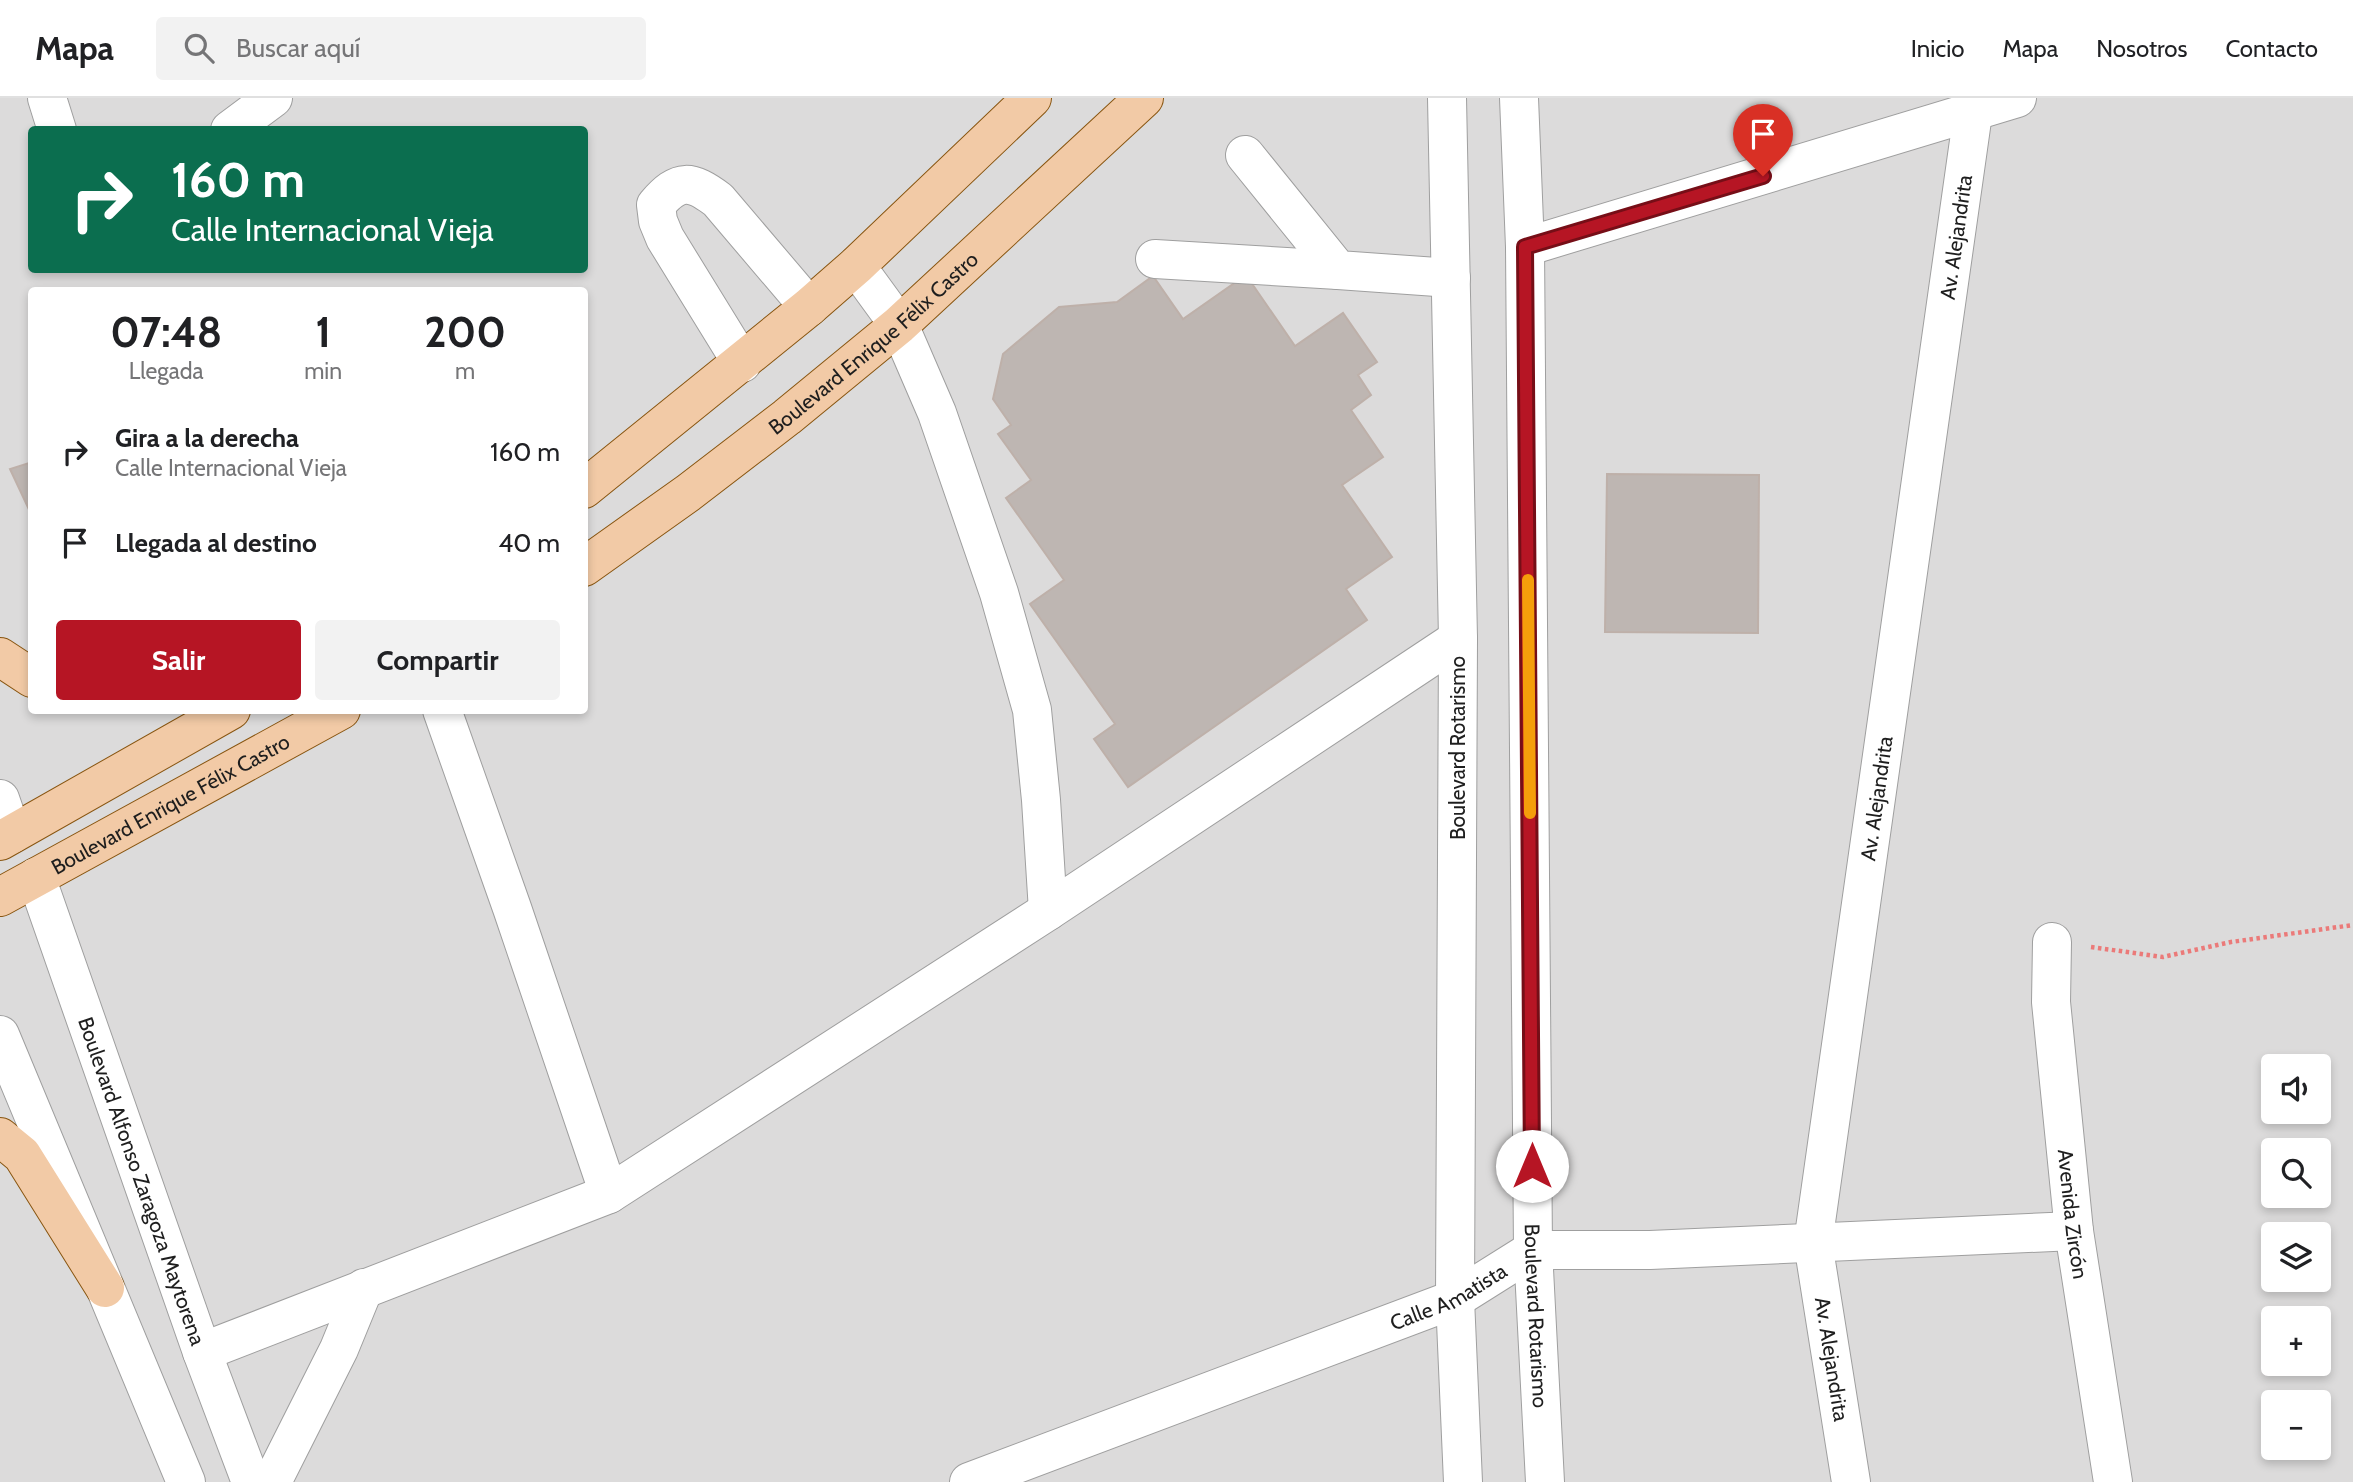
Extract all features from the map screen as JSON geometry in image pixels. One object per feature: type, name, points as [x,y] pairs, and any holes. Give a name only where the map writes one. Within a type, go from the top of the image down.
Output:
[{"type":"main road","points":[[588,486],[810,307],[1032,98]]},
{"type":"main road","name":"Boulevard Enrique Félix Castro","points":[[588,564],[743,450],[899,325],[1144,98]]},
{"type":"main road","points":[[0,657],[28,675]]},
{"type":"main road","points":[[4,825],[223,714]]},
{"type":"main road","name":"Boulevard Enrique Félix Castro","points":[[0,897],[334,714]]},
{"type":"main road","points":[[0,1137],[22,1155],[105,1288]]},
{"type":"street","points":[[47,98],[56,126]]},
{"type":"street","points":[[235,126],[273,98]]},
{"type":"street","name":"Boulevard Rotarismo","points":[[1447,98],[1458,639],[1455,1299],[1463,1482]]},
{"type":"street","name":"Boulevard Rotarismo","points":[[1519,98],[1525,247],[1533,1250],[1545,1482]]},
{"type":"street","points":[[1525,247],[2017,98]]},
{"type":"street","name":"Av. Alejandrita","points":[[1851,1482],[1813,1243],[1973,113]]},
{"type":"street","points":[[1245,155],[1338,270]]},
{"type":"street","points":[[742,363],[661,230],[656,205],[668,192],[687,184],[700,186],[718,200],[810,307]]},
{"type":"street","points":[[1155,259],[1451,278]]},
{"type":"street","points":[[856,266],[899,325],[937,414],[995,581],[1032,710],[1048,911]]},
{"type":"street","points":[[202,1352],[609,1194],[1048,911],[1458,639]]},
{"type":"street","points":[[443,714],[609,1194]]},
{"type":"street","name":"Boulevard Alfonso Zaragoza Maytorena","points":[[36,877],[61,955],[202,1352],[251,1482]]},
{"type":"street","name":"Avenida Zircón","points":[[2052,943],[2051,1002],[2074,1231],[2113,1482]]},
{"type":"street","points":[[0,1035],[186,1482]]},
{"type":"street","points":[[1533,1250],[1650,1250],[2074,1231]]},
{"type":"street","name":"Calle Amatista","points":[[969,1482],[1455,1299],[1533,1250]]},
{"type":"street","points":[[272,1482],[339,1349],[363,1288]]},
{"type":"path","points":[[2052,943],[2164,957],[2231,942],[2353,925]]},
{"type":"shaded area","points":[[0,98],[2353,98],[2353,1482],[0,1482]]},
{"type":"building","points":[[1246,275],[1295,346],[1343,313],[1377,362],[1358,375],[1371,395],[1351,410],[1383,457],[1342,485],[1392,557],[1346,589],[1367,620],[1128,787],[1094,739],[1115,724],[1030,604],[1064,580],[1006,498],[1031,480],[998,434],[1011,425],[993,399],[1003,354],[1059,307],[1117,302],[1153,276],[1183,319]]},
{"type":"building","points":[[28,463],[28,507],[10,469]]},
{"type":"building","points":[[1607,474],[1759,475],[1758,633],[1605,632]]},
{"type":"slow traffic","points":[[1528,580],[1530,813]]},
{"type":"route","points":[[1532,1166],[1525,247],[1763,176]]}]
